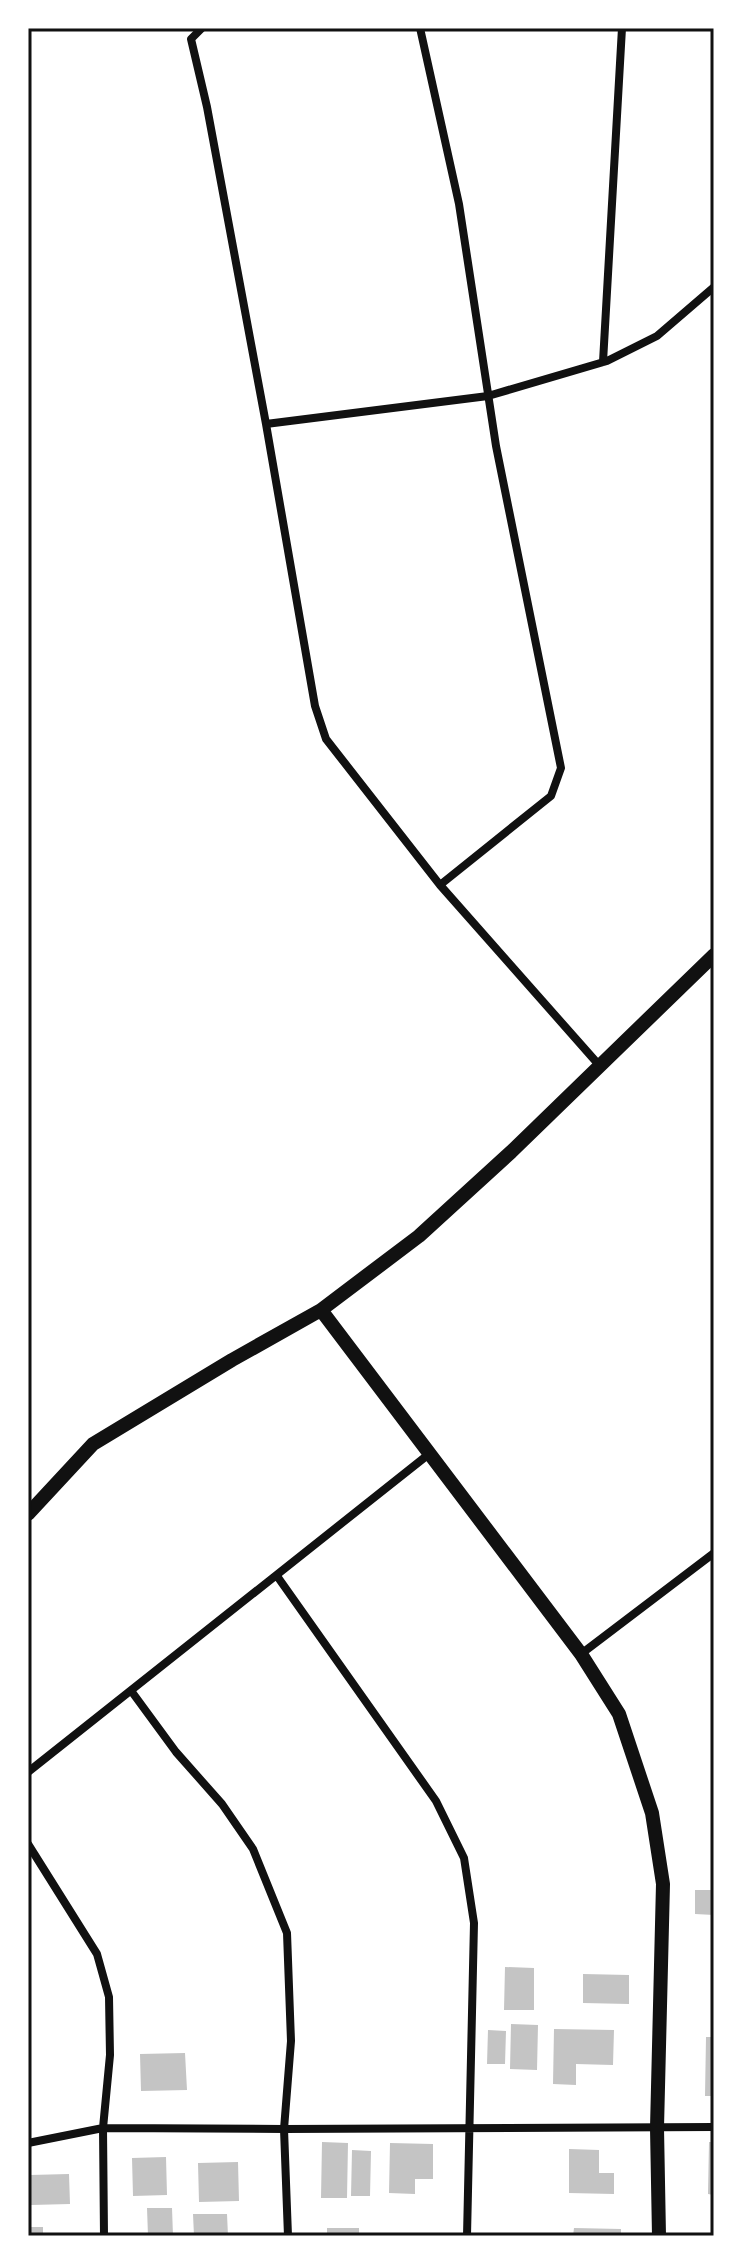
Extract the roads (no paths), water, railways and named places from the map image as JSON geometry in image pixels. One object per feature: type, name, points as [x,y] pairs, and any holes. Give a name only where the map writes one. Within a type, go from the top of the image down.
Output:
[{"type":"street","points":[[202,28],[191,39],[207,107],[266,424],[315,706],[326,739],[440,885],[599,1065]]},
{"type":"street","points":[[420,28],[459,204],[488,396],[561,768],[551,796],[440,885]]},
{"type":"street","points":[[603,362],[622,28]]},
{"type":"street","points":[[266,424],[488,396],[603,362],[657,336],[714,287]]},
{"type":"street","points":[[28,1514],[93,1444],[321,1310],[419,1236],[511,1152],[714,955]]},
{"type":"street","points":[[321,1310],[581,1654],[619,1714],[652,1813],[663,1884],[657,2128],[659,2236]]},
{"type":"street","points":[[28,1772],[429,1454]]},
{"type":"street","points":[[581,1654],[714,1553]]},
{"type":"street","points":[[277,1576],[436,1801],[464,1858],[474,1923],[467,2236]]},
{"type":"street","points":[[132,1692],[176,1752],[222,1804],[253,1849],[287,1933],[291,2041],[284,2129],[288,2236]]},
{"type":"street","points":[[28,1844],[97,1954],[109,1997],[110,2055],[103,2128],[104,2236]]},
{"type":"street","points":[[28,2143],[103,2128],[714,2127]]}]
